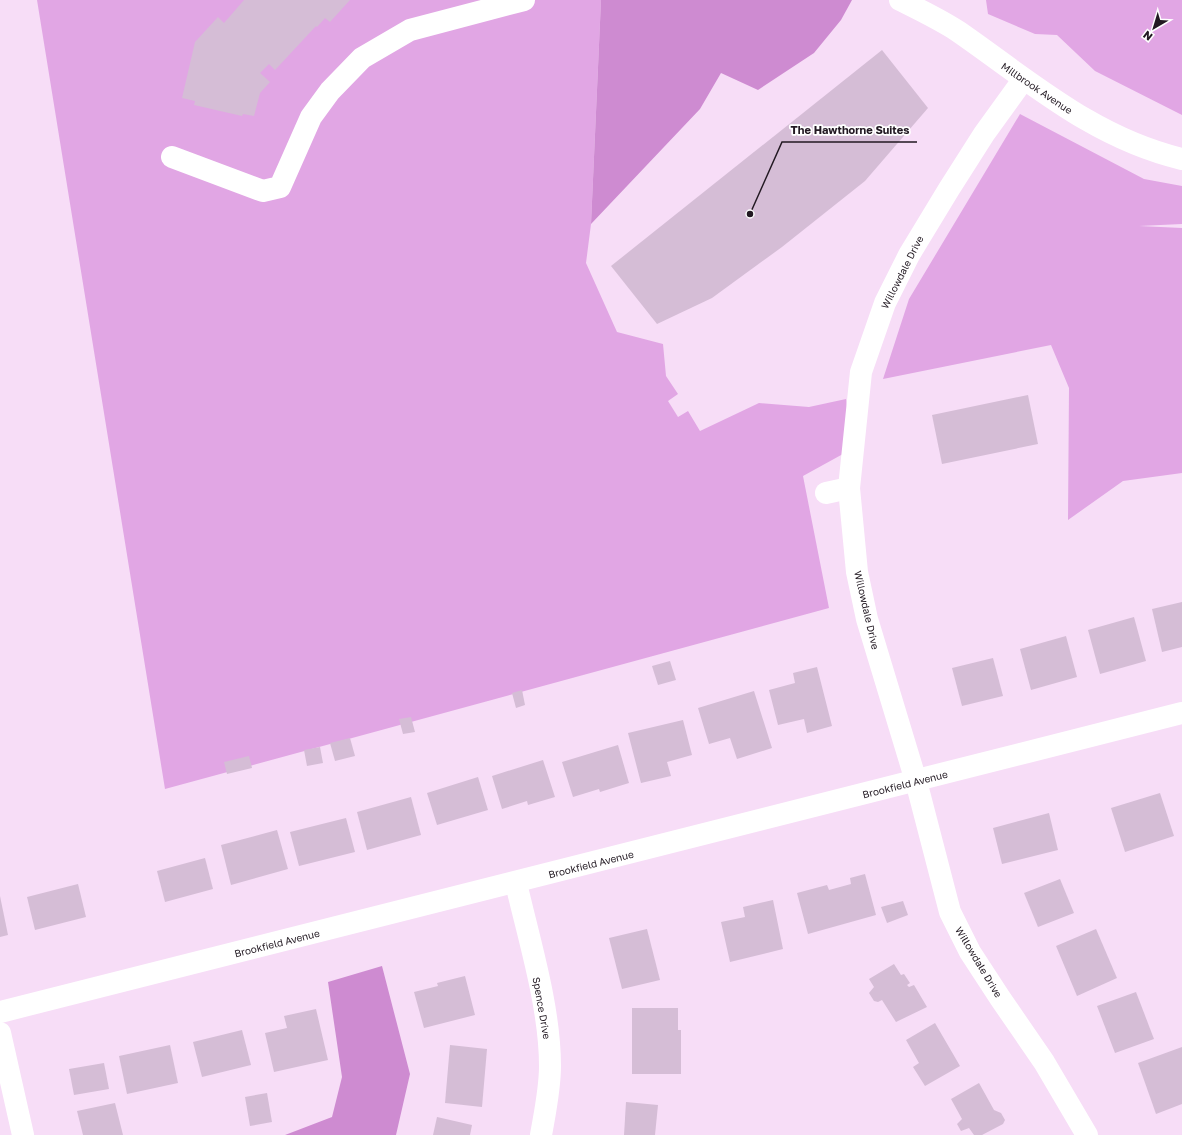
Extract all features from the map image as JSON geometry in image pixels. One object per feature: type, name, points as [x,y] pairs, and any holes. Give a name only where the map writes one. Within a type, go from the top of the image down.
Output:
[{"type":"street","points":[[172,157],[263,191],[280,187],[311,117],[330,91],[362,58],[410,30],[524,0]]},
{"type":"street","name":"Millbrook Avenue","points":[[900,0],[958,32],[1023,80],[1083,119],[1148,148],[1182,158]]},
{"type":"street","name":"Willowdale Drive","points":[[1023,80],[984,134],[949,189],[909,255],[885,303],[861,372],[849,488],[857,572],[867,619],[916,781],[950,912],[970,952],[1044,1062],[1087,1135]]},
{"type":"street","points":[[826,493],[849,488]]},
{"type":"street","name":"Brookfield Avenue","points":[[0,1012],[1182,714]]},
{"type":"street","name":"Spence Drive","points":[[516,883],[542,999],[548,1040],[550,1066],[548,1097],[541,1135]]},
{"type":"street","points":[[0,1033],[23,1135]]},
{"type":"shaded area","points":[[37,0],[601,0],[591,224],[586,263],[617,332],[663,344],[666,376],[678,394],[668,401],[678,417],[688,411],[700,431],[759,403],[809,407],[846,399],[852,449],[803,476],[829,608],[165,789]]},
{"type":"shaded area","points":[[601,0],[852,0],[841,20],[814,53],[758,90],[721,73],[700,109],[591,224]]},
{"type":"shaded area","points":[[986,0],[1182,0],[1182,115],[1095,71],[1057,35],[1035,34],[988,14]]},
{"type":"shaded area","points":[[1020,114],[1144,179],[1182,186],[1182,224],[1139,226],[1182,228],[1182,473],[1123,481],[1068,520],[1069,388],[1051,345],[883,379],[909,299]]},
{"type":"shaded area","points":[[382,966],[410,1074],[396,1135],[285,1135],[332,1117],[342,1077],[328,982]]},
{"type":"building","points":[[244,0],[350,0],[330,22],[325,18],[317,27],[316,26],[275,70],[269,64],[260,73],[270,82],[260,93],[254,116],[243,114],[242,116],[194,105],[195,101],[182,98],[195,42],[218,17],[224,23]]},
{"type":"building","points":[[882,50],[928,108],[865,181],[782,247],[712,298],[657,324],[611,266]]},
{"type":"building","points":[[1028,395],[1038,444],[942,464],[932,415]]},
{"type":"building","points":[[1182,602],[1182,647],[1162,652],[1152,609]]},
{"type":"building","points":[[1134,617],[1146,661],[1100,674],[1088,630]]},
{"type":"building","points":[[1066,636],[1077,677],[1031,690],[1020,649]]},
{"type":"building","points":[[993,658],[1003,696],[962,706],[952,668]]},
{"type":"building","points":[[670,661],[676,680],[658,685],[652,666]]},
{"type":"building","points":[[817,667],[832,726],[807,733],[804,719],[778,725],[769,690],[795,683],[793,673]]},
{"type":"building","points":[[522,690],[525,705],[516,708],[512,693]]},
{"type":"building","points":[[754,691],[772,748],[737,759],[730,738],[709,744],[698,708]]},
{"type":"building","points":[[411,717],[415,732],[403,734],[399,719]]},
{"type":"building","points":[[683,720],[692,755],[667,762],[671,776],[641,783],[628,733]]},
{"type":"building","points":[[350,738],[355,756],[335,761],[330,743]]},
{"type":"building","points":[[618,745],[629,783],[600,792],[599,789],[573,797],[562,762]]},
{"type":"building","points":[[320,747],[323,763],[307,766],[304,750]]},
{"type":"building","points":[[249,756],[252,768],[227,774],[224,762]]},
{"type":"building","points":[[543,760],[555,797],[528,805],[527,801],[502,809],[492,776]]},
{"type":"building","points":[[478,777],[488,810],[437,825],[427,793]]},
{"type":"building","points":[[1160,793],[1174,836],[1125,852],[1111,808]]},
{"type":"building","points":[[411,797],[421,835],[367,850],[357,812]]},
{"type":"building","points":[[1049,813],[1058,850],[1002,864],[993,828]]},
{"type":"building","points":[[346,818],[355,852],[299,866],[290,832]]},
{"type":"building","points":[[277,830],[288,869],[231,885],[221,845]]},
{"type":"building","points":[[205,858],[213,889],[165,902],[157,871]]},
{"type":"building","points":[[865,874],[876,915],[808,934],[797,893],[827,885],[829,890],[851,884],[850,878]]},
{"type":"building","points":[[1060,879],[1074,913],[1038,927],[1024,893]]},
{"type":"building","points":[[78,884],[86,917],[35,930],[27,897]]},
{"type":"building","points":[[0,896],[8,935],[0,937]]},
{"type":"building","points":[[773,900],[783,949],[730,962],[721,922],[745,917],[743,907]]},
{"type":"building","points":[[903,901],[908,915],[887,923],[881,907]]},
{"type":"building","points":[[647,929],[660,980],[622,989],[609,938]]},
{"type":"building","points":[[1096,929],[1117,978],[1077,996],[1056,946]]},
{"type":"building","points":[[894,964],[901,975],[904,974],[910,983],[907,985],[909,987],[914,985],[927,1007],[896,1022],[882,1000],[878,1002],[874,1001],[869,993],[874,987],[869,979]]},
{"type":"building","points":[[465,976],[475,1015],[424,1028],[414,992],[438,986],[437,983]]},
{"type":"building","points":[[1136,992],[1154,1039],[1115,1053],[1097,1006]]},
{"type":"building","points":[[632,1008],[678,1008],[678,1030],[681,1030],[681,1074],[632,1074]]},
{"type":"building","points":[[316,1009],[328,1060],[274,1072],[265,1033],[287,1028],[284,1016]]},
{"type":"building","points":[[935,1023],[960,1066],[925,1086],[913,1067],[919,1063],[906,1040]]},
{"type":"building","points":[[242,1030],[251,1065],[202,1077],[193,1042]]},
{"type":"building","points":[[170,1045],[178,1083],[127,1094],[119,1056]]},
{"type":"building","points":[[450,1045],[487,1049],[482,1107],[445,1103]]},
{"type":"building","points":[[1182,1047],[1182,1104],[1156,1114],[1138,1063]]},
{"type":"building","points":[[104,1063],[109,1089],[74,1095],[69,1069]]},
{"type":"building","points":[[979,1083],[994,1110],[1001,1113],[1005,1120],[1003,1124],[982,1135],[974,1135],[969,1128],[961,1131],[957,1124],[962,1119],[951,1099]]},
{"type":"building","points":[[267,1093],[272,1122],[250,1126],[245,1097]]},
{"type":"building","points":[[626,1102],[658,1105],[655,1135],[624,1135]]},
{"type":"building","points":[[115,1103],[123,1135],[83,1135],[77,1111]]},
{"type":"building","points":[[437,1117],[472,1125],[470,1135],[433,1135]]},
{"type":"place","name":"The Hawthorne Suites","points":[[750,214]]}]
